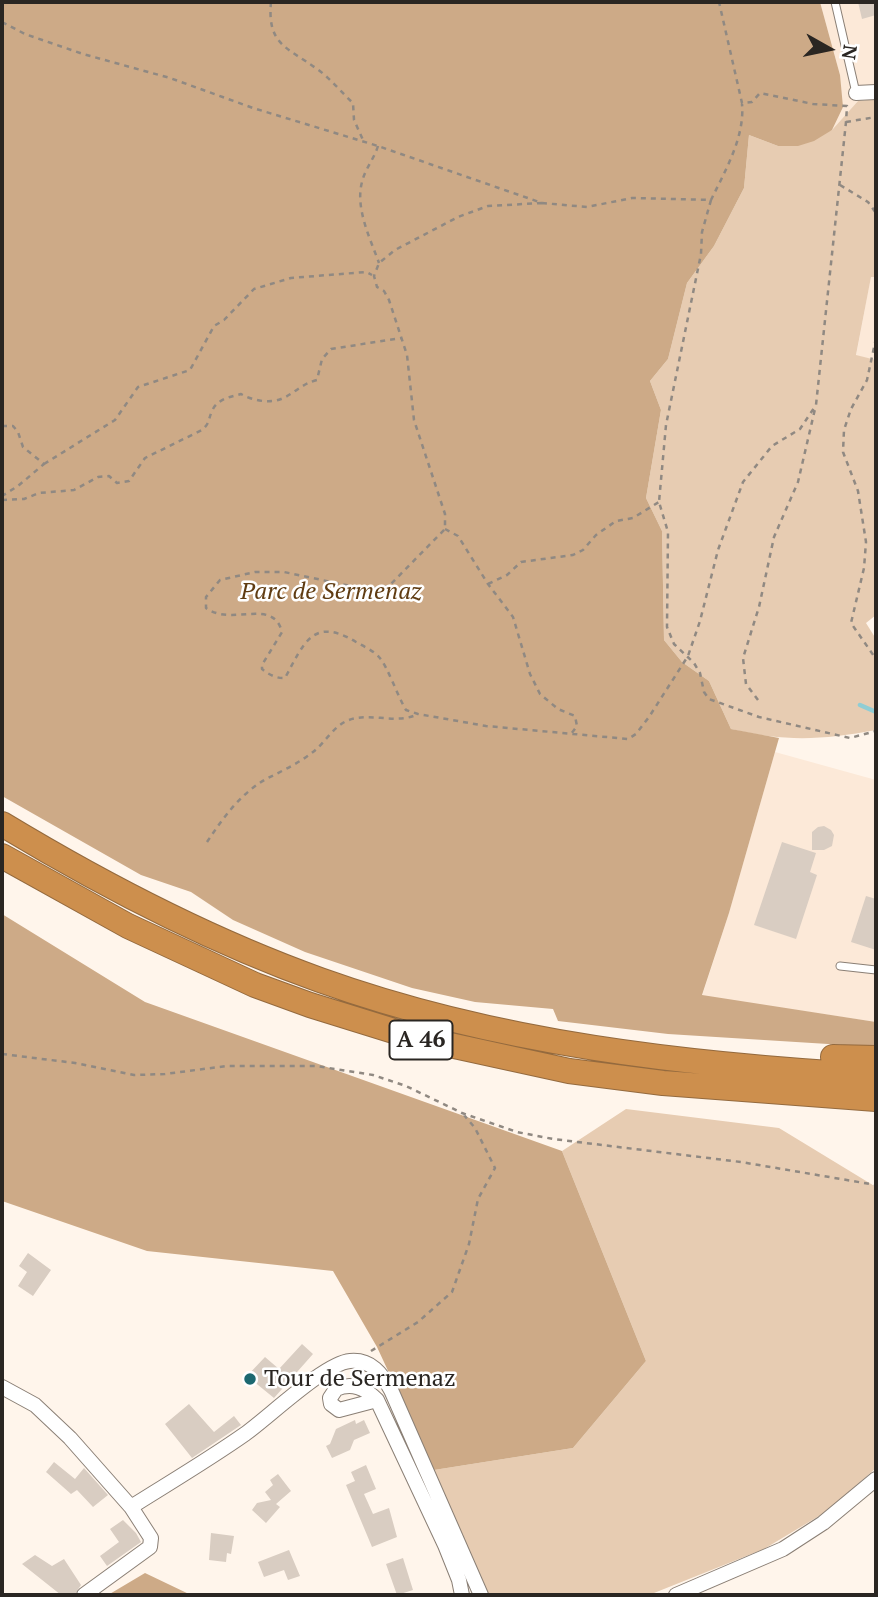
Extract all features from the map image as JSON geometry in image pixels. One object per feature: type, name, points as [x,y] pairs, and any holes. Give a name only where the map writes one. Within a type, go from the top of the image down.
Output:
[{"type":"highway","name":"A 46","points":[[2,824],[146,904],[275,963],[365,995],[455,1020],[607,1051],[876,1076]]},
{"type":"highway","name":"A 46","points":[[2,856],[128,926],[230,974],[310,1005],[413,1037],[569,1071],[757,1091],[876,1099]]},
{"type":"highway","points":[[498,1029],[775,1055],[876,1058]]},
{"type":"street","points":[[856,93],[876,92]]},
{"type":"street","points":[[131,1507],[247,1433],[331,1366],[361,1361],[381,1373],[391,1390],[481,1595]]},
{"type":"street","points":[[2,1387],[35,1405],[70,1438],[131,1507],[151,1538],[150,1547],[84,1595]]},
{"type":"street","points":[[377,1400],[445,1545],[462,1595]]},
{"type":"street","points":[[676,1595],[783,1549],[824,1523],[876,1479]]},
{"type":"lane","points":[[835,2],[856,93]]},
{"type":"lane","points":[[840,966],[876,970]]},
{"type":"path","points":[[271,2],[269,21],[275,37],[289,52],[319,70],[353,103],[354,120],[363,142]]},
{"type":"path","points":[[719,2],[743,114],[739,135],[711,200],[702,232],[701,254],[666,425],[659,502],[668,532],[667,627],[674,644],[688,656],[700,673],[704,692],[709,699],[759,717],[850,738],[876,731]]},
{"type":"path","points":[[2,22],[25,34],[83,54],[170,78],[542,203]]},
{"type":"path","points":[[742,103],[752,102],[760,93],[813,104],[847,106],[816,405],[798,482],[774,537],[760,607],[743,658],[746,684],[758,700]]},
{"type":"path","points":[[846,122],[876,117]]},
{"type":"path","points":[[378,146],[362,181],[361,194],[363,216],[379,263]]},
{"type":"path","points":[[840,185],[868,202],[876,213]]},
{"type":"path","points":[[373,276],[379,263],[395,250],[468,213],[488,206],[542,203],[587,207],[632,198],[711,200]]},
{"type":"path","points":[[2,498],[44,464],[115,420],[138,387],[190,370],[214,326],[225,320],[254,289],[291,278],[366,272],[373,276],[377,287],[384,291],[389,300],[407,355],[414,420],[445,514],[445,529],[389,586],[360,588],[284,572],[255,572],[220,580],[206,597],[206,608],[215,614],[227,616],[262,613],[271,616],[280,624],[282,632],[262,665],[265,672],[279,679],[285,678],[303,644],[321,632],[339,632],[379,656],[406,710],[485,726],[628,739],[636,734],[688,656],[718,550],[743,482],[772,446],[800,429],[816,405]]},
{"type":"path","points":[[2,498],[24,499],[39,494],[74,490],[98,477],[109,476],[117,483],[129,481],[145,458],[210,424],[212,411],[217,403],[226,398],[241,394],[251,400],[280,400],[303,384],[317,380],[322,359],[331,349],[401,338]]},
{"type":"path","points":[[876,338],[867,380],[851,409],[844,430],[843,452],[858,491],[866,542],[864,568],[851,623],[876,659]]},
{"type":"path","points":[[2,426],[13,426],[23,447],[44,464]]},
{"type":"path","points":[[488,584],[507,575],[521,562],[573,555],[583,550],[596,535],[616,521],[633,518],[659,502]]},
{"type":"path","points":[[445,529],[458,536],[488,584],[513,617],[530,674],[540,694],[558,709],[575,716],[576,726],[571,734]]},
{"type":"path","points":[[207,842],[223,817],[240,799],[264,781],[314,752],[347,720],[408,719],[418,714]]},
{"type":"path","points":[[2,1054],[75,1063],[134,1075],[227,1066],[316,1066],[373,1075],[405,1086],[462,1113],[517,1132],[553,1139],[741,1162],[876,1185]]},
{"type":"path","points":[[361,1361],[364,1356],[418,1322],[452,1292],[469,1244],[478,1199],[495,1168],[475,1128],[462,1113]]},
{"type":"shaded area","points":[[820,2],[876,2],[876,99],[858,101],[832,130],[840,75]]},
{"type":"shaded area","points":[[876,99],[876,277],[871,277],[856,355],[876,360],[876,615],[866,623],[876,639],[876,730],[838,736],[786,738],[731,729],[709,681],[682,662],[664,640],[662,531],[646,498],[661,410],[650,381],[668,359],[687,283],[714,246],[744,188],[749,135],[778,146],[832,130],[858,101]]},
{"type":"shaded area","points":[[871,276],[876,277],[876,360],[856,356]]},
{"type":"shaded area","points":[[775,752],[876,780],[876,1022],[702,996]]},
{"type":"shaded area","points":[[626,1109],[779,1128],[876,1187],[876,1468],[829,1510],[764,1549],[649,1595],[485,1595],[434,1470],[573,1448],[646,1361],[562,1151]]},
{"type":"green space","name":"Parc de Sermenaz","points":[[2,2],[820,2],[840,75],[843,107],[832,130],[814,141],[798,146],[778,146],[749,135],[744,188],[714,246],[687,283],[668,359],[650,381],[661,410],[646,498],[662,531],[664,640],[682,662],[709,681],[731,729],[779,738],[729,913],[702,995],[876,1022],[876,1047],[668,1034],[558,1021],[553,1009],[475,1002],[412,988],[305,952],[233,920],[191,892],[141,875],[2,796]]},
{"type":"green space","points":[[2,914],[145,1002],[562,1151],[646,1361],[573,1448],[434,1470],[377,1347],[333,1271],[147,1251],[2,1201]]},
{"type":"green space","points":[[145,1573],[191,1595],[108,1595]]},
{"type":"building","points":[[858,2],[876,2],[876,15],[862,19]]},
{"type":"building","points":[[824,826],[834,835],[832,846],[824,850],[812,850],[812,832]]},
{"type":"building","points":[[782,842],[816,853],[810,872],[817,875],[796,939],[754,925]]},
{"type":"building","points":[[866,896],[876,899],[876,950],[851,942]]},
{"type":"building","points":[[28,1253],[51,1270],[33,1296],[18,1286],[27,1272],[19,1266]]},
{"type":"building","points":[[302,1344],[313,1354],[274,1398],[247,1376],[265,1357],[279,1369]]},
{"type":"building","points":[[189,1404],[214,1432],[234,1416],[241,1425],[192,1458],[165,1424]]},
{"type":"building","points":[[355,1420],[356,1424],[364,1420],[370,1433],[354,1440],[350,1450],[332,1458],[326,1446],[330,1444],[336,1429]]},
{"type":"building","points":[[54,1462],[75,1479],[84,1468],[108,1495],[93,1507],[77,1490],[71,1494],[46,1472]]},
{"type":"building","points":[[366,1465],[376,1489],[364,1494],[373,1514],[389,1508],[397,1537],[372,1547],[346,1485],[355,1481],[351,1472]]},
{"type":"building","points":[[278,1474],[291,1491],[276,1504],[280,1507],[266,1523],[252,1510],[257,1503],[271,1500],[265,1492],[273,1485],[270,1480]]},
{"type":"building","points":[[123,1520],[141,1542],[107,1566],[100,1556],[119,1542],[110,1529]]},
{"type":"building","points":[[211,1533],[234,1536],[231,1554],[227,1553],[226,1562],[209,1560]]},
{"type":"building","points":[[289,1550],[300,1576],[288,1580],[284,1570],[264,1577],[258,1562]]},
{"type":"building","points":[[35,1555],[52,1566],[64,1559],[81,1585],[75,1594],[61,1595],[22,1564]]},
{"type":"building","points":[[403,1558],[413,1590],[397,1595],[386,1564]]},
{"type":"waterway","points":[[860,705],[876,712]]},
{"type":"place","name":"Tour de Sermenaz","points":[[250,1379]]}]
